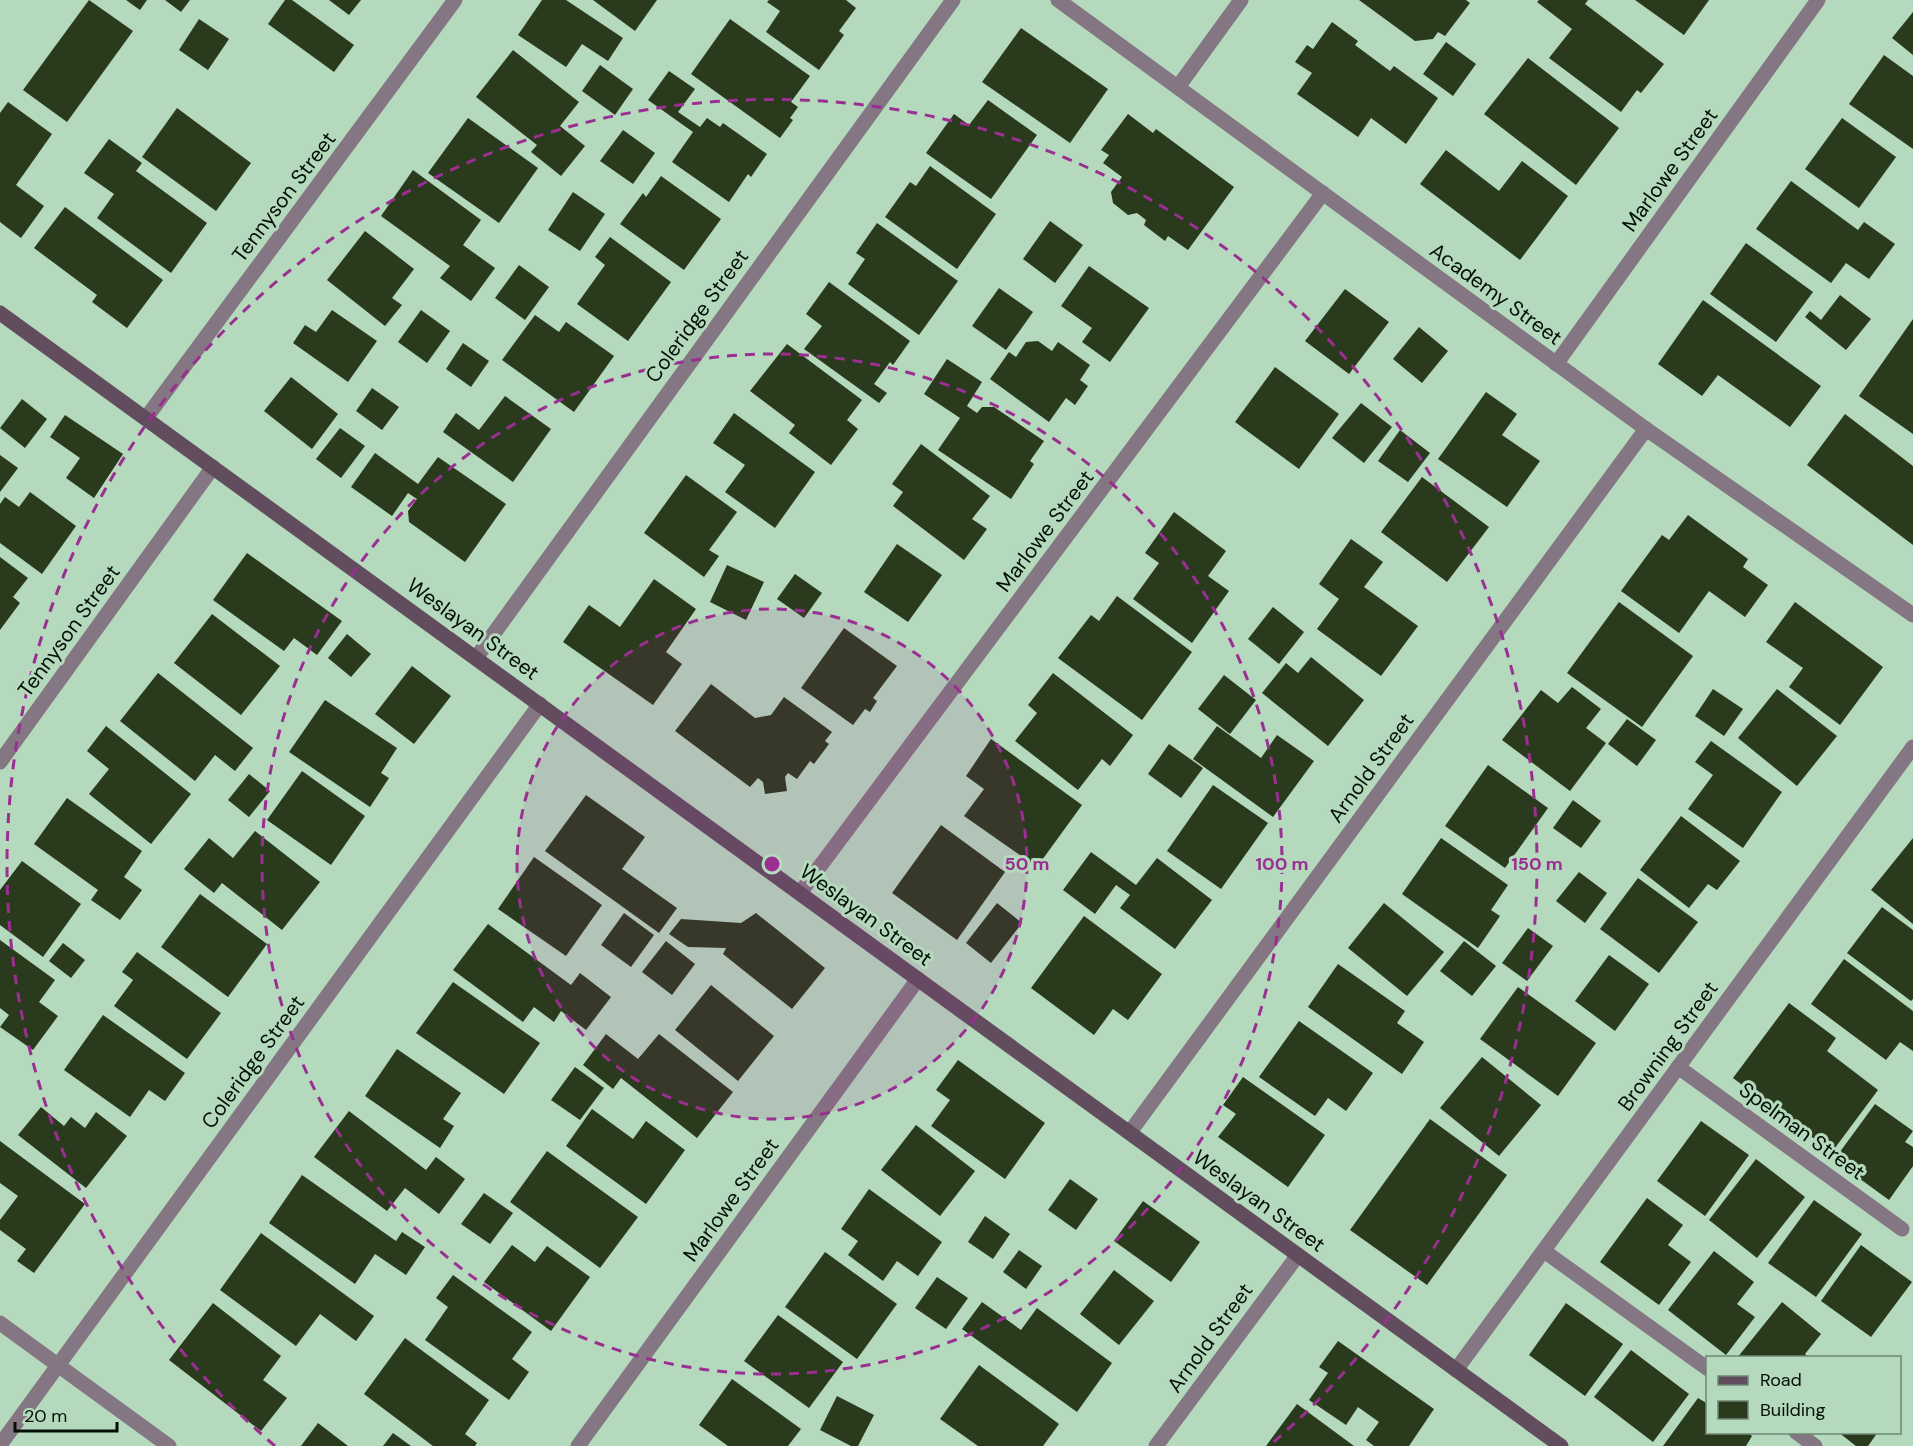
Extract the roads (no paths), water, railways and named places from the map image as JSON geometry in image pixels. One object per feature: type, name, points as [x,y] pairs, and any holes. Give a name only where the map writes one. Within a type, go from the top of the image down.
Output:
[{"type":"main road","name":"Weslayan Street","points":[[0,313],[1561,1446]]},
{"type":"street","name":"Tennyson Street","points":[[146,418],[455,0]]},
{"type":"street","name":"Coleridge Street","points":[[476,658],[953,0]]},
{"type":"street","name":"Academy Street","points":[[1058,0],[1646,429],[1913,615]]},
{"type":"street","points":[[1178,87],[1241,0]]},
{"type":"street","name":"Marlowe Street","points":[[1556,364],[1818,0]]},
{"type":"street","name":"Marlowe Street","points":[[800,893],[1323,193]]},
{"type":"street","name":"Arnold Street","points":[[1130,1132],[1646,429]]},
{"type":"street","name":"Tennyson Street","points":[[0,762],[213,467]]},
{"type":"street","name":"Coleridge Street","points":[[0,1445],[540,704]]},
{"type":"street","name":"Browning Street","points":[[1456,1370],[1913,747]]},
{"type":"street","name":"Marlowe Street","points":[[578,1446],[918,979]]},
{"type":"street","name":"Spelman Street","points":[[1678,1067],[1902,1229]]},
{"type":"street","points":[[1544,1251],[1706,1368]]},
{"type":"street","name":"Arnold Street","points":[[1156,1446],[1298,1255]]},
{"type":"street","points":[[0,1323],[169,1446]]},
{"type":"street","points":[[1799,1434],[1815,1446]]}]
